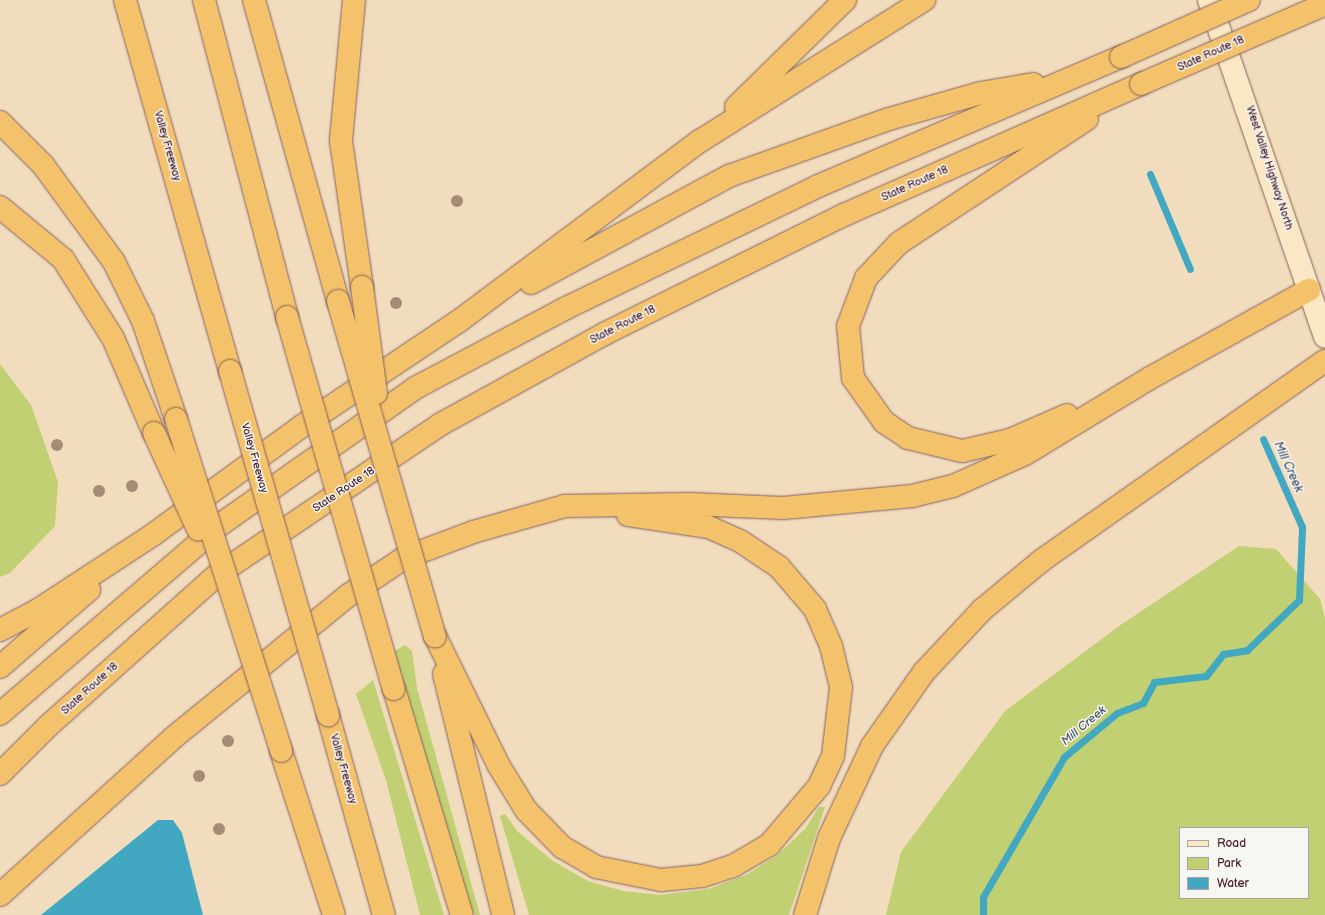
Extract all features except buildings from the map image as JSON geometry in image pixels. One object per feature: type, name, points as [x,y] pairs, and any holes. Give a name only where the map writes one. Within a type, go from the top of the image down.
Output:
[{"type":"highway","name":"Valley Freeway","points":[[125,0],[384,915]]},
{"type":"highway","points":[[204,0],[287,317],[394,689],[462,915]]},
{"type":"highway","points":[[254,0],[386,472],[435,636],[502,915]]},
{"type":"highway","points":[[354,0],[341,141],[386,472]]},
{"type":"highway","points":[[700,141],[845,0]]},
{"type":"highway","points":[[0,630],[38,610],[154,534],[302,426],[459,321],[700,141],[924,0]]},
{"type":"highway","points":[[0,714],[221,524],[417,387],[566,308],[818,186],[1068,78],[1121,57],[1249,0]]},
{"type":"highway","name":"State Route 18","points":[[0,774],[48,726],[217,575],[441,424],[604,334],[844,215],[1322,5]]},
{"type":"highway","points":[[459,321],[729,176],[897,117],[981,93],[1068,78]]},
{"type":"highway","points":[[1141,84],[899,243],[880,260],[856,299],[848,326],[848,350],[853,378],[884,422],[908,438],[962,451],[1010,440],[1150,378]]},
{"type":"highway","points":[[0,122],[43,165],[114,262],[143,321],[176,419],[235,612],[334,915]]},
{"type":"highway","points":[[0,207],[35,233],[67,264],[113,338],[235,612]]},
{"type":"highway","points":[[0,895],[174,737],[355,591],[404,558],[473,532],[565,506],[688,504],[783,508],[912,496],[991,472],[1150,378],[1309,290]]},
{"type":"highway","points":[[805,915],[829,838],[872,746],[924,672],[982,610],[1040,560],[1143,486],[1325,361]]},
{"type":"highway","points":[[435,636],[499,766],[526,810],[562,848],[596,867],[661,880],[702,876],[732,866],[769,845],[819,786],[833,756],[841,687],[831,646],[815,609],[779,567],[740,541],[708,527],[565,506]]},
{"type":"highway","points":[[0,667],[154,534]]},
{"type":"main road","name":"West Valley Highway North","points":[[1209,0],[1325,337]]},
{"type":"green space","points":[[0,364],[31,405],[58,482],[55,526],[10,573],[0,577]]},
{"type":"green space","points":[[1239,546],[1276,549],[1320,599],[1325,618],[1325,915],[886,915],[901,852],[1005,711],[1122,624]]},
{"type":"green space","points":[[405,645],[412,651],[417,688],[480,915],[475,915],[470,906],[393,652]]},
{"type":"green space","points":[[373,680],[444,915],[420,915],[386,780],[356,694]]},
{"type":"green space","points":[[819,807],[825,807],[789,915],[529,915],[500,816],[505,814],[517,831],[553,861],[588,881],[623,891],[660,895],[708,889],[746,875],[776,856],[805,829]]},
{"type":"water","points":[[158,820],[173,820],[182,833],[203,915],[41,915]]},
{"type":"waterway","points":[[1150,174],[1190,269]]},
{"type":"waterway","name":"Mill Creek","points":[[983,915],[983,897],[1064,757],[1117,713],[1143,703],[1154,682],[1206,676],[1223,654],[1247,650],[1299,600],[1302,527],[1263,439]]}]
